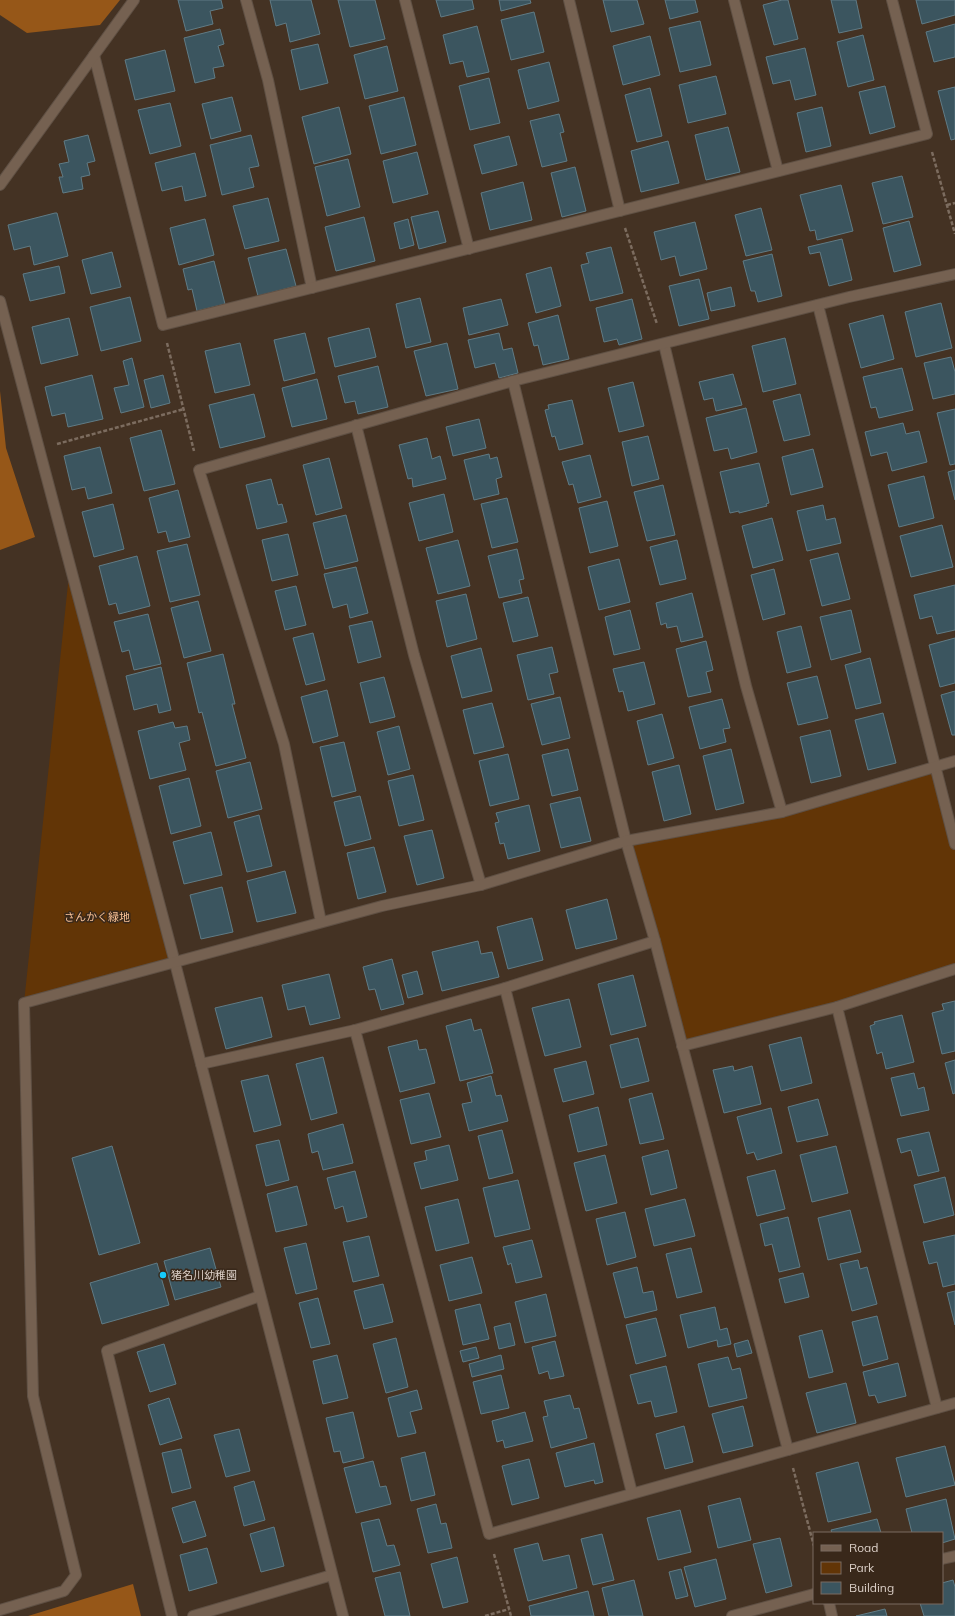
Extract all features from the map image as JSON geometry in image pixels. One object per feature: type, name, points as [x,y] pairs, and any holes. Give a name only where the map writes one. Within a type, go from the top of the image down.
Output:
[{"type":"street","points":[[0,185],[134,0]]},
{"type":"street","points":[[246,0],[268,80],[312,288]]},
{"type":"street","points":[[405,0],[469,249]]},
{"type":"street","points":[[569,0],[620,211]]},
{"type":"street","points":[[734,0],[778,171]]},
{"type":"street","points":[[94,55],[163,325],[927,134],[892,0]]},
{"type":"street","points":[[321,922],[284,744],[199,470],[513,381],[818,305],[955,274]]},
{"type":"street","points":[[0,301],[175,962],[343,1616]]},
{"type":"street","points":[[818,305],[955,844]]},
{"type":"street","points":[[664,344],[746,686],[782,812]]},
{"type":"street","points":[[513,381],[626,841],[682,1046],[788,1450]]},
{"type":"street","points":[[356,425],[414,655],[481,885]]},
{"type":"street","points":[[0,1610],[64,1592],[76,1575],[33,1396],[24,1004],[382,906],[481,885],[626,841],[782,812],[955,761]]},
{"type":"street","points":[[201,1064],[355,1030],[505,988],[654,941]]},
{"type":"street","points":[[682,1046],[837,1007],[955,969]]},
{"type":"street","points":[[505,988],[632,1494]]},
{"type":"street","points":[[837,1007],[937,1408]]},
{"type":"street","points":[[355,1030],[489,1534],[955,1403]]},
{"type":"street","points":[[172,1616],[107,1351],[260,1296]]},
{"type":"street","points":[[943,1559],[955,1556]]},
{"type":"street","points":[[193,1616],[332,1575]]},
{"type":"street","points":[[732,1616],[813,1594]]},
{"type":"street","points":[[829,1604],[832,1616]]},
{"type":"path","points":[[927,134],[955,234]]},
{"type":"path","points":[[947,205],[955,202]]},
{"type":"path","points":[[620,211],[664,344]]},
{"type":"path","points":[[163,325],[199,470]]},
{"type":"path","points":[[40,449],[184,409]]},
{"type":"path","points":[[788,1450],[813,1542]]},
{"type":"path","points":[[489,1534],[511,1616]]},
{"type":"path","points":[[484,1616],[509,1610]]},
{"type":"green space","name":"さんかく緑地","points":[[70,565],[175,962],[24,1003]]},
{"type":"green space","points":[[935,766],[955,844],[955,969],[682,1046],[626,841],[782,812]]},
{"type":"shaded area","points":[[0,0],[120,0],[100,25],[27,33],[0,15]]},
{"type":"shaded area","points":[[0,391],[6,448],[35,537],[0,550]]},
{"type":"shaded area","points":[[133,1584],[141,1616],[28,1616]]},
{"type":"building","points":[[178,0],[221,0],[223,8],[210,11],[213,24],[186,31]]},
{"type":"building","points":[[270,0],[311,0],[320,34],[290,42],[286,23],[276,26]]},
{"type":"building","points":[[338,0],[375,0],[385,39],[350,47]]},
{"type":"building","points":[[436,0],[472,0],[474,9],[441,17]]},
{"type":"building","points":[[499,0],[530,0],[531,3],[501,11]]},
{"type":"building","points":[[603,0],[637,0],[644,24],[611,32]]},
{"type":"building","points":[[665,0],[695,0],[698,12],[670,19]]},
{"type":"building","points":[[788,0],[798,39],[774,45],[763,5]]},
{"type":"building","points":[[831,0],[856,0],[862,28],[839,33]]},
{"type":"building","points":[[916,0],[955,0],[955,15],[922,24]]},
{"type":"building","points":[[534,12],[544,52],[511,60],[501,20]]},
{"type":"building","points":[[700,21],[711,65],[680,72],[669,28]]},
{"type":"building","points":[[955,24],[955,57],[934,62],[926,32]]},
{"type":"building","points":[[477,26],[489,72],[467,77],[463,61],[450,64],[443,35]]},
{"type":"building","points":[[220,29],[224,44],[218,46],[224,66],[213,68],[215,78],[195,83],[184,38]]},
{"type":"building","points":[[863,35],[874,80],[848,87],[837,42]]},
{"type":"building","points":[[650,36],[660,75],[623,85],[613,46]]},
{"type":"building","points":[[318,44],[328,83],[300,90],[291,50]]},
{"type":"building","points":[[387,46],[398,91],[365,99],[354,55]]},
{"type":"building","points":[[805,48],[816,95],[795,100],[790,80],[773,84],[766,57]]},
{"type":"building","points":[[165,50],[175,91],[135,100],[125,60]]},
{"type":"building","points":[[549,62],[559,101],[528,109],[518,70]]},
{"type":"building","points":[[716,76],[726,114],[688,123],[679,85]]},
{"type":"building","points":[[489,78],[500,123],[470,130],[459,86]]},
{"type":"building","points":[[885,86],[895,127],[870,134],[859,92]]},
{"type":"building","points":[[955,87],[955,139],[951,140],[938,91]]},
{"type":"building","points":[[650,88],[662,136],[637,142],[625,95]]},
{"type":"building","points":[[232,97],[241,131],[211,139],[202,104]]},
{"type":"building","points":[[404,97],[416,145],[381,154],[369,106]]},
{"type":"building","points":[[170,103],[181,146],[150,154],[138,110]]},
{"type":"building","points":[[339,107],[351,154],[314,164],[302,117]]},
{"type":"building","points":[[822,107],[831,146],[806,152],[797,113]]},
{"type":"building","points":[[559,114],[564,132],[560,133],[567,161],[542,167],[530,121]]},
{"type":"building","points":[[728,127],[740,172],[706,180],[695,135]]},
{"type":"building","points":[[88,135],[95,161],[87,163],[90,175],[81,177],[83,189],[63,193],[59,177],[63,177],[59,164],[69,162],[64,141]]},
{"type":"building","points":[[251,135],[259,166],[249,168],[254,187],[222,195],[210,145]]},
{"type":"building","points":[[509,136],[517,165],[482,174],[474,145]]},
{"type":"building","points":[[668,141],[679,183],[641,192],[631,151]]},
{"type":"building","points":[[417,152],[428,194],[393,203],[383,161]]},
{"type":"building","points":[[195,153],[206,196],[185,201],[182,186],[162,191],[155,163]]},
{"type":"building","points":[[348,159],[360,207],[327,216],[315,167]]},
{"type":"building","points":[[575,167],[586,211],[562,217],[551,173]]},
{"type":"building","points":[[902,176],[913,217],[883,224],[872,183]]},
{"type":"building","points":[[523,182],[532,220],[490,230],[481,193]]},
{"type":"building","points":[[841,185],[853,231],[817,240],[815,230],[810,231],[800,195]]},
{"type":"building","points":[[268,198],[279,241],[245,249],[233,206]]},
{"type":"building","points":[[761,208],[772,250],[746,256],[735,215]]},
{"type":"building","points":[[438,211],[446,242],[419,249],[411,217]]},
{"type":"building","points":[[57,213],[68,256],[34,265],[30,246],[14,250],[8,225]]},
{"type":"building","points":[[364,217],[375,261],[336,271],[325,227]]},
{"type":"building","points":[[205,219],[214,255],[179,265],[170,228]]},
{"type":"building","points":[[408,219],[414,245],[400,249],[394,223]]},
{"type":"building","points":[[909,221],[921,265],[894,272],[883,228]]},
{"type":"building","points":[[695,222],[707,269],[680,276],[675,256],[661,260],[654,232]]},
{"type":"building","points":[[842,239],[852,280],[829,286],[820,252],[810,254],[808,247]]},
{"type":"building","points":[[611,247],[623,293],[590,301],[581,265],[589,263],[586,253]]},
{"type":"building","points":[[286,249],[296,286],[258,296],[248,258]]},
{"type":"building","points":[[112,252],[121,287],[91,294],[82,260]]},
{"type":"building","points":[[772,254],[782,296],[758,302],[755,291],[751,291],[743,261]]},
{"type":"building","points":[[214,261],[225,304],[197,311],[192,289],[188,290],[183,269]]},
{"type":"building","points":[[59,266],[65,293],[30,301],[23,274]]},
{"type":"building","points":[[551,267],[561,306],[536,313],[526,274]]},
{"type":"building","points":[[699,279],[709,319],[679,326],[669,286]]},
{"type":"building","points":[[731,287],[735,306],[711,311],[707,293]]},
{"type":"building","points":[[130,297],[141,341],[101,351],[90,307]]},
{"type":"building","points":[[420,298],[431,342],[406,348],[396,304]]},
{"type":"building","points":[[501,299],[508,325],[469,335],[463,308]]},
{"type":"building","points":[[632,299],[642,339],[619,345],[617,339],[604,342],[596,308]]},
{"type":"building","points":[[941,303],[952,348],[916,357],[905,312]]},
{"type":"building","points":[[558,315],[569,359],[543,365],[538,345],[534,346],[528,323]]},
{"type":"building","points":[[883,315],[894,359],[861,368],[849,324]]},
{"type":"building","points":[[69,318],[78,355],[41,364],[32,327]]},
{"type":"building","points":[[369,328],[376,357],[335,367],[328,338]]},
{"type":"building","points":[[305,333],[315,373],[284,381],[274,340]]},
{"type":"building","points":[[499,333],[503,350],[512,348],[518,373],[499,378],[495,363],[475,368],[468,340]]},
{"type":"building","points":[[785,338],[796,384],[763,392],[752,346]]},
{"type":"building","points":[[240,343],[250,385],[215,393],[205,351]]},
{"type":"building","points":[[447,343],[458,389],[426,396],[414,351]]},
{"type":"building","points":[[951,357],[955,372],[955,394],[933,399],[924,363]]},
{"type":"building","points":[[132,358],[144,407],[121,413],[114,388],[129,385],[123,361]]},
{"type":"building","points":[[378,366],[388,407],[358,414],[355,401],[345,403],[338,376]]},
{"type":"building","points":[[902,368],[913,410],[879,418],[876,407],[871,408],[863,377]]},
{"type":"building","points":[[733,374],[742,405],[716,411],[713,398],[704,400],[699,382]]},
{"type":"building","points":[[92,375],[103,419],[68,427],[65,413],[52,416],[45,387]]},
{"type":"building","points":[[163,375],[170,403],[151,408],[144,380]]},
{"type":"building","points":[[317,379],[327,419],[292,427],[282,388]]},
{"type":"building","points":[[633,382],[644,426],[619,432],[608,388]]},
{"type":"building","points":[[254,394],[265,437],[220,448],[209,405]]},
{"type":"building","points":[[800,394],[810,435],[784,441],[773,401]]},
{"type":"building","points":[[572,400],[583,444],[559,450],[555,436],[552,437],[545,410],[549,409],[548,405]]},
{"type":"building","points":[[746,408],[757,452],[731,459],[728,448],[714,451],[706,418]]},
{"type":"building","points":[[955,409],[955,464],[950,465],[937,413]]},
{"type":"building","points":[[479,419],[486,448],[453,456],[446,427]]},
{"type":"building","points":[[903,423],[906,434],[919,431],[927,462],[892,471],[887,452],[871,456],[865,432]]},
{"type":"building","points":[[161,430],[175,484],[144,491],[130,438]]},
{"type":"building","points":[[648,436],[659,479],[632,486],[622,442]]},
{"type":"building","points":[[427,438],[432,459],[440,456],[446,479],[413,487],[412,478],[408,479],[399,445]]},
{"type":"building","points":[[100,447],[112,493],[88,499],[85,487],[72,490],[64,456]]},
{"type":"building","points":[[813,449],[823,487],[791,495],[782,457]]},
{"type":"building","points":[[489,454],[490,459],[497,457],[502,477],[496,479],[499,494],[474,500],[464,460]]},
{"type":"building","points":[[590,455],[601,497],[578,503],[573,484],[569,485],[562,462]]},
{"type":"building","points":[[329,458],[342,508],[316,515],[303,465]]},
{"type":"building","points":[[759,463],[769,503],[766,504],[767,506],[739,513],[739,511],[730,513],[720,472]]},
{"type":"building","points":[[955,470],[955,500],[948,472]]},
{"type":"building","points":[[924,476],[934,518],[899,527],[888,485]]},
{"type":"building","points":[[271,479],[278,505],[282,504],[287,522],[257,529],[246,485]]},
{"type":"building","points":[[663,485],[675,535],[647,541],[634,492]]},
{"type":"building","points":[[178,490],[190,537],[169,542],[166,531],[158,533],[149,498]]},
{"type":"building","points":[[444,494],[453,532],[419,541],[409,503]]},
{"type":"building","points":[[507,498],[518,542],[492,548],[481,504]]},
{"type":"building","points":[[607,501],[618,546],[590,553],[579,508]]},
{"type":"building","points":[[113,504],[124,549],[94,557],[82,512]]},
{"type":"building","points":[[823,505],[826,520],[835,518],[841,543],[807,551],[797,511]]},
{"type":"building","points":[[346,515],[358,561],[325,569],[313,523]]},
{"type":"building","points":[[772,518],[783,560],[753,568],[742,526]]},
{"type":"building","points":[[942,525],[953,567],[911,577],[900,536]]},
{"type":"building","points":[[288,534],[298,575],[272,581],[262,540]]},
{"type":"building","points":[[458,540],[470,586],[438,594],[426,548]]},
{"type":"building","points":[[677,540],[686,579],[660,585],[650,547]]},
{"type":"building","points":[[187,544],[200,595],[170,602],[157,551]]},
{"type":"building","points":[[517,549],[524,579],[519,580],[522,593],[499,598],[488,556]]},
{"type":"building","points":[[838,553],[850,599],[822,606],[810,560]]},
{"type":"building","points":[[137,556],[150,606],[119,614],[116,603],[109,605],[99,566]]},
{"type":"building","points":[[619,559],[630,602],[599,610],[588,567]]},
{"type":"building","points":[[356,567],[368,613],[350,618],[347,604],[333,608],[324,574]]},
{"type":"building","points":[[774,569],[785,614],[763,620],[751,575]]},
{"type":"building","points":[[955,585],[955,630],[937,634],[932,616],[920,619],[914,595]]},
{"type":"building","points":[[296,586],[306,625],[285,630],[275,591]]},
{"type":"building","points":[[692,593],[703,637],[681,642],[677,626],[667,628],[666,623],[661,625],[656,603]]},
{"type":"building","points":[[466,594],[477,639],[447,647],[436,601]]},
{"type":"building","points":[[528,597],[538,636],[513,642],[503,603]]},
{"type":"building","points":[[198,601],[211,651],[184,658],[171,608]]},
{"type":"building","points":[[630,610],[640,649],[614,655],[605,617]]},
{"type":"building","points":[[851,610],[861,652],[831,660],[820,617]]},
{"type":"building","points":[[148,614],[161,664],[134,670],[129,650],[122,652],[114,622]]},
{"type":"building","points":[[372,621],[381,657],[358,663],[349,626]]},
{"type":"building","points":[[801,626],[811,667],[787,673],[777,632]]},
{"type":"building","points":[[313,633],[325,680],[306,685],[293,638]]},
{"type":"building","points":[[955,638],[955,683],[940,687],[929,645]]},
{"type":"building","points":[[706,641],[713,670],[706,672],[711,692],[688,697],[676,649]]},
{"type":"building","points":[[552,647],[558,672],[549,674],[554,694],[528,700],[517,655]]},
{"type":"building","points":[[481,648],[492,691],[462,698],[451,656]]},
{"type":"building","points":[[223,654],[235,704],[232,704],[246,758],[216,766],[202,712],[199,713],[187,663]]},
{"type":"building","points":[[870,658],[881,703],[856,709],[845,665]]},
{"type":"building","points":[[644,662],[655,704],[628,711],[623,691],[619,692],[613,669]]},
{"type":"building","points":[[161,667],[171,710],[159,713],[157,704],[134,710],[126,676]]},
{"type":"building","points":[[817,676],[828,718],[798,725],[787,683]]},
{"type":"building","points":[[384,677],[395,717],[370,723],[360,683]]},
{"type":"building","points":[[327,690],[338,736],[313,743],[301,697]]},
{"type":"building","points":[[955,691],[955,735],[952,735],[941,695]]},
{"type":"building","points":[[560,697],[570,738],[542,745],[531,704]]},
{"type":"building","points":[[722,699],[730,728],[723,729],[726,742],[700,749],[689,707]]},
{"type":"building","points":[[492,703],[504,747],[474,754],[463,710]]},
{"type":"building","points":[[883,713],[896,763],[868,770],[855,720]]},
{"type":"building","points":[[662,714],[674,758],[648,765],[637,721]]},
{"type":"building","points":[[173,722],[175,728],[187,726],[190,740],[179,743],[186,770],[150,779],[138,731]]},
{"type":"building","points":[[399,726],[410,769],[388,775],[377,732]]},
{"type":"building","points":[[830,730],[841,776],[811,783],[800,737]]},
{"type":"building","points":[[344,742],[356,791],[332,797],[320,747]]},
{"type":"building","points":[[568,749],[578,790],[552,796],[542,755]]},
{"type":"building","points":[[731,749],[744,803],[716,810],[703,756]]},
{"type":"building","points":[[508,754],[519,799],[490,806],[479,761]]},
{"type":"building","points":[[250,762],[262,809],[228,818],[216,771]]},
{"type":"building","points":[[679,765],[691,814],[664,821],[652,772]]},
{"type":"building","points":[[413,775],[424,820],[399,826],[388,781]]},
{"type":"building","points":[[189,778],[201,826],[171,834],[159,786]]},
{"type":"building","points":[[360,796],[371,839],[345,846],[334,802]]},
{"type":"building","points":[[580,797],[591,841],[561,848],[550,804]]},
{"type":"building","points":[[529,805],[540,851],[508,859],[504,843],[500,844],[495,823],[499,822],[496,813]]},
{"type":"building","points":[[259,815],[272,866],[247,872],[234,822]]},
{"type":"building","points":[[432,830],[444,878],[417,885],[404,836]]},
{"type":"building","points":[[211,832],[222,875],[184,884],[173,842]]},
{"type":"building","points":[[374,847],[386,892],[358,899],[347,853]]},
{"type":"building","points":[[285,871],[296,913],[257,922],[247,881]]},
{"type":"building","points":[[222,887],[233,932],[201,939],[190,895]]},
{"type":"building","points":[[607,899],[617,939],[576,949],[566,910]]},
{"type":"building","points":[[532,918],[543,960],[508,969],[497,927]]},
{"type":"building","points":[[478,941],[481,954],[492,952],[499,977],[442,991],[432,952]]},
{"type":"building","points":[[392,959],[404,1004],[381,1010],[375,989],[369,990],[363,967]]},
{"type":"building","points":[[417,971],[423,994],[408,998],[402,975]]},
{"type":"building","points":[[329,974],[340,1018],[310,1025],[305,1006],[288,1010],[282,985]]},
{"type":"building","points":[[633,975],[646,1026],[611,1035],[598,984]]},
{"type":"building","points":[[262,997],[272,1037],[226,1049],[215,1008]]},
{"type":"building","points":[[569,999],[581,1047],[545,1056],[532,1008]]},
{"type":"building","points":[[955,1001],[955,1051],[942,1054],[932,1013],[944,1010],[942,1004]]},
{"type":"building","points":[[902,1015],[914,1062],[886,1069],[882,1052],[877,1054],[870,1026],[875,1024],[874,1022]]},
{"type":"building","points":[[471,1019],[474,1031],[481,1029],[493,1073],[460,1081],[446,1026]]},
{"type":"building","points":[[801,1037],[812,1083],[781,1091],[769,1045]]},
{"type":"building","points":[[638,1038],[649,1081],[621,1088],[610,1045]]},
{"type":"building","points":[[417,1040],[419,1050],[426,1049],[435,1083],[400,1092],[388,1047]]},
{"type":"building","points":[[323,1057],[337,1113],[311,1120],[296,1064]]},
{"type":"building","points":[[955,1060],[955,1093],[953,1094],[945,1063]]},
{"type":"building","points":[[586,1061],[594,1094],[563,1102],[554,1069]]},
{"type":"building","points":[[733,1066],[734,1071],[752,1066],[761,1104],[724,1113],[713,1070]]},
{"type":"building","points":[[914,1073],[918,1089],[924,1087],[929,1110],[901,1116],[891,1078]]},
{"type":"building","points":[[268,1075],[281,1125],[254,1132],[241,1081]]},
{"type":"building","points":[[491,1076],[496,1096],[501,1095],[508,1121],[469,1131],[462,1104],[472,1102],[467,1083]]},
{"type":"building","points":[[429,1093],[441,1137],[411,1144],[400,1100]]},
{"type":"building","points":[[652,1093],[664,1139],[640,1144],[629,1099]]},
{"type":"building","points":[[818,1099],[828,1135],[797,1142],[788,1107]]},
{"type":"building","points":[[598,1107],[607,1145],[578,1152],[569,1115]]},
{"type":"building","points":[[771,1108],[782,1153],[757,1160],[754,1152],[747,1154],[737,1117]]},
{"type":"building","points":[[343,1124],[353,1163],[323,1170],[318,1151],[312,1153],[308,1134]]},
{"type":"building","points":[[502,1130],[513,1173],[489,1179],[478,1136]]},
{"type":"building","points":[[929,1132],[939,1171],[918,1176],[911,1150],[901,1153],[897,1139]]},
{"type":"building","points":[[279,1140],[289,1180],[266,1186],[256,1145]]},
{"type":"building","points":[[449,1145],[458,1180],[421,1189],[414,1163],[427,1160],[425,1151]]},
{"type":"building","points":[[112,1146],[140,1243],[99,1255],[72,1158]]},
{"type":"building","points":[[836,1146],[848,1193],[812,1202],[800,1155]]},
{"type":"building","points":[[668,1150],[677,1188],[651,1195],[642,1157]]},
{"type":"building","points":[[605,1155],[617,1203],[586,1211],[574,1163]]},
{"type":"building","points":[[775,1170],[785,1209],[757,1216],[747,1177]]},
{"type":"building","points":[[355,1171],[367,1217],[347,1222],[343,1206],[335,1209],[327,1178]]},
{"type":"building","points":[[945,1177],[954,1215],[924,1223],[914,1185]]},
{"type":"building","points":[[518,1180],[530,1229],[495,1237],[483,1188]]},
{"type":"building","points":[[297,1186],[307,1225],[276,1232],[267,1194]]},
{"type":"building","points":[[458,1199],[469,1243],[436,1251],[425,1207]]},
{"type":"building","points":[[685,1199],[695,1236],[654,1246],[645,1209]]},
{"type":"building","points":[[850,1210],[861,1252],[828,1260],[818,1218]]},
{"type":"building","points":[[625,1212],[636,1257],[607,1265],[596,1219]]},
{"type":"building","points":[[788,1217],[800,1267],[779,1272],[772,1244],[765,1246],[760,1224]]},
{"type":"building","points":[[955,1235],[955,1284],[943,1287],[937,1262],[929,1264],[923,1242]]},
{"type":"building","points":[[369,1236],[379,1276],[353,1282],[343,1242]]},
{"type":"building","points":[[532,1240],[542,1277],[516,1283],[511,1263],[508,1265],[503,1247]]},
{"type":"building","points":[[306,1243],[317,1289],[296,1294],[284,1248]]},
{"type":"building","points":[[210,1248],[221,1287],[175,1300],[164,1261]]},
{"type":"building","points":[[691,1248],[702,1292],[677,1298],[666,1254]]},
{"type":"building","points":[[472,1257],[482,1293],[449,1301],[440,1265]]},
{"type":"building","points":[[858,1260],[860,1269],[867,1267],[877,1304],[852,1311],[840,1264]]},
{"type":"building","points":[[157,1263],[169,1305],[102,1324],[90,1283]]},
{"type":"building","points":[[637,1267],[643,1293],[653,1291],[657,1310],[625,1318],[613,1273]]},
{"type":"building","points":[[803,1273],[809,1297],[785,1303],[779,1279]]},
{"type":"building","points":[[383,1284],[393,1322],[364,1329],[354,1291]]},
{"type":"building","points":[[955,1291],[955,1325],[947,1293]]},
{"type":"building","points":[[546,1294],[556,1336],[525,1343],[515,1302]]},
{"type":"building","points":[[318,1298],[330,1344],[311,1348],[299,1303]]},
{"type":"building","points":[[480,1304],[489,1339],[463,1345],[455,1310]]},
{"type":"building","points":[[715,1307],[720,1330],[727,1328],[731,1344],[718,1347],[717,1340],[688,1348],[680,1315]]},
{"type":"building","points":[[877,1316],[888,1359],[863,1366],[852,1322]]},
{"type":"building","points":[[656,1318],[666,1356],[636,1364],[626,1325]]},
{"type":"building","points":[[510,1323],[515,1345],[499,1349],[494,1327]]},
{"type":"building","points":[[822,1330],[833,1372],[809,1378],[799,1336]]},
{"type":"building","points":[[396,1338],[408,1387],[386,1393],[373,1344]]},
{"type":"building","points":[[748,1340],[752,1353],[737,1357],[734,1344]]},
{"type":"building","points":[[555,1341],[564,1376],[550,1379],[548,1371],[539,1374],[532,1347]]},
{"type":"building","points":[[164,1344],[176,1384],[150,1392],[137,1352]]},
{"type":"building","points":[[476,1347],[479,1358],[463,1362],[460,1351]]},
{"type":"building","points":[[337,1355],[348,1398],[323,1404],[313,1361]]},
{"type":"building","points":[[501,1355],[504,1369],[472,1377],[469,1364]]},
{"type":"building","points":[[728,1357],[732,1370],[740,1368],[747,1398],[709,1407],[698,1364]]},
{"type":"building","points":[[898,1363],[906,1396],[878,1403],[875,1395],[869,1396],[863,1372]]},
{"type":"building","points":[[666,1366],[677,1412],[655,1417],[651,1401],[638,1404],[630,1375]]},
{"type":"building","points":[[501,1375],[509,1408],[481,1414],[473,1382]]},
{"type":"building","points":[[846,1383],[856,1423],[817,1433],[806,1393]]},
{"type":"building","points":[[417,1390],[422,1409],[410,1412],[416,1433],[398,1437],[388,1398]]},
{"type":"building","points":[[570,1395],[574,1409],[579,1408],[587,1438],[551,1448],[543,1417],[548,1416],[544,1401]]},
{"type":"building","points":[[169,1398],[182,1438],[160,1445],[148,1405]]},
{"type":"building","points":[[743,1406],[753,1446],[723,1453],[712,1414]]},
{"type":"building","points":[[353,1412],[364,1458],[343,1463],[340,1451],[334,1452],[326,1418]]},
{"type":"building","points":[[525,1412],[533,1441],[505,1448],[503,1440],[497,1442],[492,1421]]},
{"type":"building","points":[[684,1426],[693,1462],[665,1469],[656,1434]]},
{"type":"building","points":[[239,1429],[250,1471],[226,1477],[214,1435]]},
{"type":"building","points":[[594,1443],[603,1482],[595,1484],[594,1480],[565,1487],[556,1453]]},
{"type":"building","points":[[945,1446],[955,1485],[906,1497],[896,1458]]},
{"type":"building","points":[[181,1449],[191,1488],[172,1493],[162,1453]]},
{"type":"building","points":[[425,1452],[435,1495],[411,1501],[401,1458]]},
{"type":"building","points":[[529,1459],[539,1498],[512,1505],[502,1466]]},
{"type":"building","points":[[373,1461],[380,1487],[386,1486],[391,1504],[356,1513],[344,1468]]},
{"type":"building","points":[[858,1462],[871,1512],[828,1522],[816,1473]]},
{"type":"building","points":[[254,1481],[265,1520],[244,1526],[234,1487]]},
{"type":"building","points":[[740,1498],[751,1540],[718,1548],[708,1506]]},
{"type":"building","points":[[946,1499],[955,1539],[943,1543],[943,1532],[912,1532],[906,1509]]},
{"type":"building","points":[[195,1501],[206,1536],[183,1543],[172,1508]]},
{"type":"building","points":[[436,1504],[441,1524],[446,1523],[452,1548],[428,1553],[417,1509]]},
{"type":"building","points":[[680,1510],[691,1552],[658,1560],[647,1518]]},
{"type":"building","points":[[379,1519],[387,1546],[394,1545],[400,1565],[373,1572],[361,1523]]},
{"type":"building","points":[[877,1519],[881,1532],[832,1532],[831,1530]]},
{"type":"building","points":[[274,1527],[284,1566],[261,1572],[250,1534]]},
{"type":"building","points":[[602,1534],[614,1580],[593,1585],[581,1539]]},
{"type":"building","points":[[780,1538],[792,1586],[766,1593],[753,1544]]},
{"type":"building","points":[[538,1543],[543,1561],[569,1555],[577,1588],[528,1601],[514,1549]]},
{"type":"building","points":[[207,1548],[217,1583],[189,1591],[180,1555]]},
{"type":"building","points":[[457,1557],[468,1602],[443,1608],[431,1564]]},
{"type":"building","points":[[716,1559],[726,1599],[695,1607],[684,1567]]},
{"type":"building","points":[[681,1569],[688,1596],[676,1599],[669,1572]]},
{"type":"building","points":[[400,1572],[410,1616],[385,1616],[375,1578]]},
{"type":"building","points":[[634,1580],[643,1616],[609,1616],[602,1588]]},
{"type":"building","points":[[953,1580],[955,1587],[955,1616],[924,1616],[920,1604],[943,1604],[943,1583]]},
{"type":"building","points":[[588,1591],[594,1616],[531,1616],[529,1606]]},
{"type":"building","points":[[885,1609],[887,1616],[856,1616]]},
{"type":"place","name":"猪名川幼稚園","points":[[163,1275]]}]
